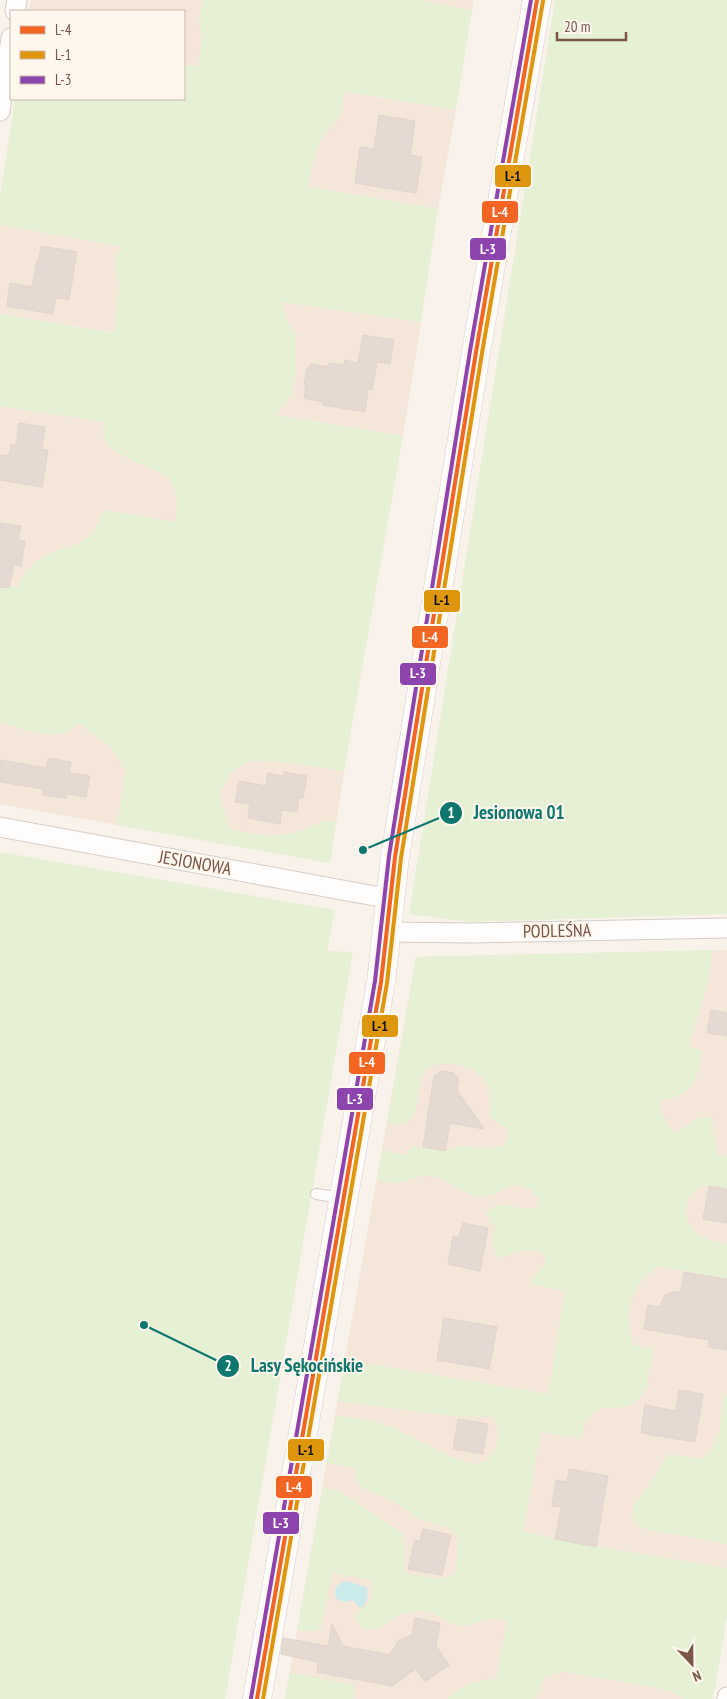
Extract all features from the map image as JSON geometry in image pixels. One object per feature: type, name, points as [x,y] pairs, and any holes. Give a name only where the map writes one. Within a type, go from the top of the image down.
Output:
[{"type":"street","points":[[257,1699],[381,982],[395,857],[476,352],[537,0]]},
{"type":"street","points":[[0,111],[10,45]]},
{"type":"street","name":"JESIONOWA","points":[[0,827],[391,899]]},
{"type":"street","name":"PODLEŚNA","points":[[387,932],[471,933],[727,928]]},
{"type":"lane","points":[[316,1194],[344,1198]]},
{"type":"shaded area","points":[[31,0],[252,0],[241,75],[185,65],[185,10],[29,10]]},
{"type":"shaded area","points":[[417,0],[474,0],[472,10]]},
{"type":"shaded area","points":[[241,75],[456,110],[438,209],[225,174]]},
{"type":"shaded area","points":[[0,225],[234,264],[281,302],[421,322],[403,436],[210,404],[218,349],[0,314]]},
{"type":"shaded area","points":[[0,406],[203,437],[153,611],[0,584]]},
{"type":"shaded area","points":[[0,692],[347,753],[330,863],[0,804]]},
{"type":"shaded area","points":[[727,950],[727,1568],[523,1532],[713,1699],[285,1699],[416,957]]},
{"type":"green space","points":[[203,0],[417,0],[472,10],[456,110],[343,91],[340,116],[320,142],[314,158],[308,187],[438,209],[421,322],[281,302],[287,320],[296,336],[296,372],[292,392],[286,404],[273,415],[403,436],[344,771],[283,762],[250,761],[230,773],[219,795],[230,829],[256,835],[283,835],[300,831],[322,822],[336,822],[330,863],[117,825],[126,770],[110,746],[78,723],[70,730],[51,734],[30,731],[0,722],[0,584],[18,587],[26,573],[36,562],[56,551],[78,544],[86,539],[96,528],[104,510],[177,522],[175,519],[176,498],[169,477],[124,456],[109,446],[103,436],[104,422],[0,406],[0,314],[114,333],[119,286],[115,259],[121,246],[0,225],[0,197],[15,100],[185,100],[185,65],[198,67],[202,40],[199,19]]},
{"type":"green space","points":[[555,0],[727,0],[727,914],[470,922],[409,914]]},
{"type":"green space","points":[[0,852],[335,910],[327,951],[353,952],[225,1699],[0,1699]]},
{"type":"green space","points":[[712,950],[708,979],[689,1044],[689,1047],[702,1050],[696,1078],[683,1093],[660,1101],[660,1105],[666,1122],[674,1132],[702,1117],[712,1119],[717,1155],[727,1157],[727,1189],[701,1185],[690,1195],[686,1213],[687,1221],[696,1233],[711,1240],[727,1244],[727,1279],[659,1266],[641,1282],[631,1301],[629,1322],[634,1345],[653,1349],[647,1388],[634,1403],[624,1407],[603,1408],[594,1412],[585,1420],[580,1438],[541,1432],[523,1532],[727,1568],[727,1617],[713,1699],[685,1699],[669,1691],[652,1687],[561,1672],[544,1678],[535,1699],[447,1699],[458,1690],[470,1684],[497,1679],[507,1621],[490,1619],[459,1626],[449,1623],[430,1612],[418,1611],[404,1613],[383,1626],[367,1629],[360,1626],[355,1615],[370,1601],[373,1580],[332,1573],[321,1628],[314,1631],[297,1631],[323,1487],[341,1492],[402,1533],[404,1565],[407,1574],[440,1578],[456,1572],[458,1536],[449,1527],[417,1518],[397,1503],[361,1487],[356,1479],[355,1468],[327,1463],[336,1415],[373,1421],[393,1428],[451,1457],[474,1464],[487,1461],[494,1451],[498,1440],[498,1429],[493,1417],[451,1416],[338,1401],[345,1360],[548,1394],[565,1291],[530,1284],[534,1276],[546,1263],[541,1252],[523,1250],[501,1258],[495,1254],[492,1243],[495,1227],[486,1214],[492,1208],[499,1206],[529,1209],[535,1207],[540,1202],[535,1194],[523,1186],[513,1186],[495,1194],[479,1196],[464,1192],[444,1180],[429,1176],[421,1176],[398,1183],[377,1179],[382,1150],[405,1155],[413,1146],[445,1151],[461,1146],[489,1149],[504,1145],[508,1137],[508,1130],[490,1117],[489,1092],[484,1079],[472,1069],[454,1064],[440,1064],[429,1067],[422,1076],[412,1118],[403,1123],[387,1124],[416,957]]},
{"type":"green space","points":[[727,1393],[727,1544],[641,1528],[634,1521],[632,1515],[634,1504],[650,1484],[668,1454],[701,1459],[711,1452],[720,1428],[723,1399]]},
{"type":"green space","points":[[290,1673],[354,1685],[353,1699],[285,1699]]},
{"type":"water","points":[[345,1581],[366,1587],[367,1597],[363,1607],[359,1607],[353,1600],[345,1602],[337,1599],[335,1593],[337,1586]]},
{"type":"building","points":[[379,115],[415,121],[410,155],[422,157],[416,193],[355,183],[360,147],[374,149]]},
{"type":"building","points":[[41,246],[77,252],[69,300],[56,298],[53,314],[7,306],[10,283],[32,287]]},
{"type":"building","points":[[363,335],[394,340],[390,364],[377,362],[372,390],[368,389],[365,412],[323,405],[323,402],[304,398],[307,368],[309,368],[310,364],[329,367],[329,363],[344,365],[345,360],[358,363]]},
{"type":"building","points":[[19,423],[45,427],[42,449],[48,450],[42,487],[0,480],[0,455],[9,456],[11,444],[16,445]]},
{"type":"building","points":[[0,523],[21,526],[18,540],[25,541],[21,566],[14,564],[9,588],[0,587]]},
{"type":"building","points":[[48,758],[71,762],[69,773],[90,776],[86,797],[67,794],[66,798],[42,795],[43,789],[0,782],[0,760],[46,768]]},
{"type":"building","points":[[284,772],[307,776],[303,798],[299,798],[297,812],[282,810],[280,824],[248,818],[250,804],[235,802],[239,781],[266,786],[268,773],[284,776]]},
{"type":"building","points":[[711,1010],[727,1013],[727,1036],[707,1033]]},
{"type":"building","points":[[441,1071],[454,1073],[459,1080],[457,1090],[484,1129],[450,1123],[445,1151],[423,1147],[434,1076]]},
{"type":"building","points":[[709,1186],[727,1189],[727,1223],[703,1219]]},
{"type":"building","points":[[463,1223],[488,1228],[480,1271],[448,1264],[453,1236],[459,1237]]},
{"type":"building","points":[[684,1272],[727,1279],[727,1350],[708,1347],[709,1340],[644,1329],[648,1305],[659,1307],[665,1295],[681,1291]]},
{"type":"building","points":[[444,1318],[497,1327],[489,1369],[437,1360]]},
{"type":"building","points":[[679,1390],[703,1394],[695,1442],[641,1433],[645,1405],[676,1411]]},
{"type":"building","points":[[458,1419],[488,1424],[483,1454],[453,1449]]},
{"type":"building","points":[[569,1469],[608,1476],[596,1547],[555,1539],[561,1507],[552,1506],[556,1480],[567,1482]]},
{"type":"building","points":[[423,1529],[451,1535],[442,1575],[408,1569],[415,1540],[420,1541]]},
{"type":"building","points":[[415,1618],[440,1623],[436,1646],[449,1665],[425,1682],[416,1669],[392,1686],[317,1672],[318,1662],[281,1654],[283,1638],[328,1646],[332,1624],[343,1646],[390,1655],[398,1641],[412,1635]]},
{"type":"transit line","name":"L-3","points":[[251,1698],[375,981],[389,856],[470,351],[531,0]]},
{"type":"transit line","name":"L-4","points":[[257,1699],[381,982],[395,857],[476,352],[537,0]]},
{"type":"transit line","name":"L-1","points":[[263,1699],[387,983],[401,858],[482,353],[543,1]]},
{"type":"place","name":"Jesionowa 01","points":[[363,850]]},
{"type":"place","name":"Lasy Sękocińskie","points":[[144,1325]]}]
